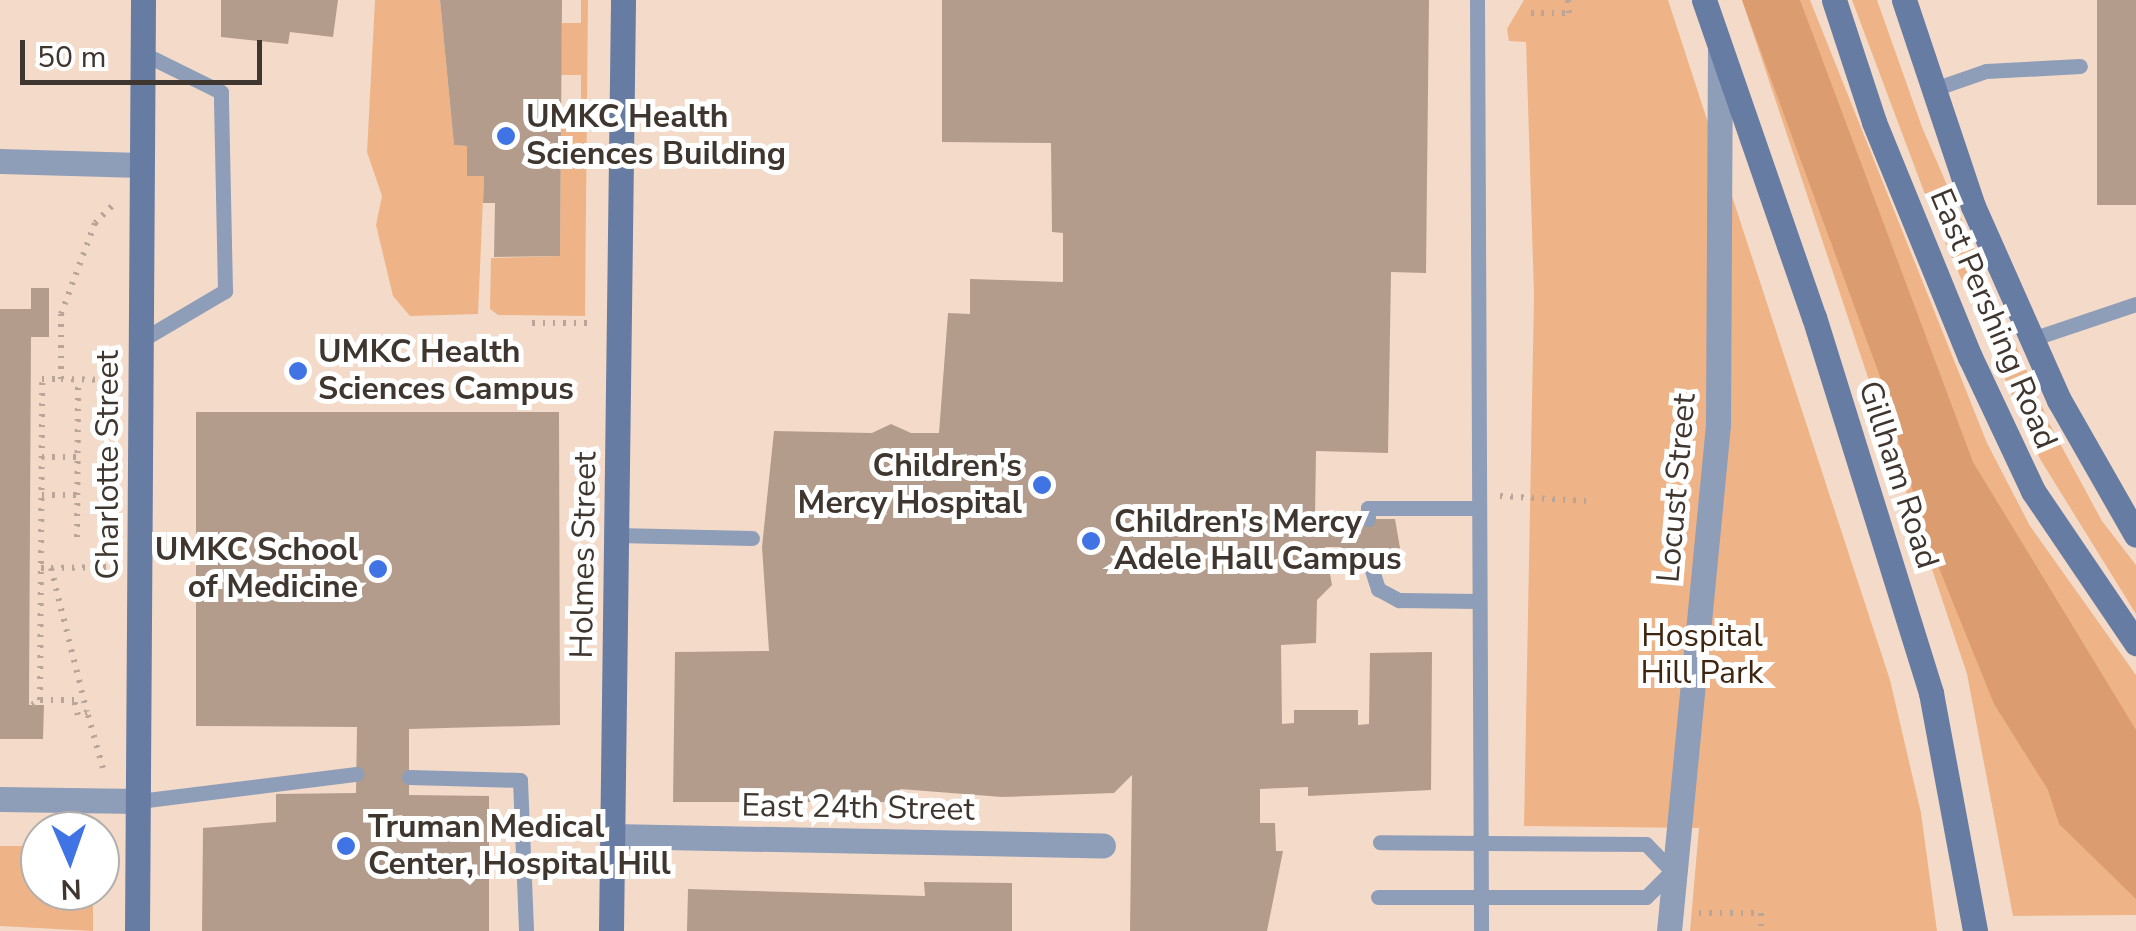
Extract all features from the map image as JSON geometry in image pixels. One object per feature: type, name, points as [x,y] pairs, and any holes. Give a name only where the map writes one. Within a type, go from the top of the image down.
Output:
[{"type":"main road","name":"Charlotte Street","points":[[138,931],[143,0]]},
{"type":"main road","name":"Holmes Street","points":[[611,931],[623,0]]},
{"type":"main road","name":"Gillham Road","points":[[1704,0],[1814,317],[1931,693],[1975,931]]},
{"type":"main road","name":"East Pershing Road","points":[[1834,0],[1874,122],[1970,357],[2033,491],[2136,643]]},
{"type":"main road","name":"East Pershing Road","points":[[1904,0],[1973,206],[2032,339],[2136,535]]},
{"type":"street","name":"Locust Street","points":[[1669,931],[1718,425],[1720,50]]},
{"type":"street","points":[[0,162],[141,165]]},
{"type":"street","points":[[0,800],[139,801]]},
{"type":"street","name":"East 24th Street","points":[[613,836],[1102,845]]},
{"type":"lane","points":[[1477,0],[1481,931]]},
{"type":"lane","points":[[140,342],[225,292],[221,92],[142,53]]},
{"type":"lane","points":[[1934,89],[1986,71],[2080,66]]},
{"type":"lane","points":[[2032,339],[2136,304]]},
{"type":"lane","points":[[1368,519],[1368,508],[1479,502]]},
{"type":"lane","points":[[616,535],[752,538]]},
{"type":"lane","points":[[1368,558],[1378,589],[1399,600],[1480,602]]},
{"type":"lane","points":[[139,801],[356,774]]},
{"type":"lane","points":[[410,777],[520,780],[526,931]]},
{"type":"lane","points":[[1378,896],[1646,897],[1672,871],[1646,844],[1380,842]]},
{"type":"path","points":[[1531,13],[1568,14],[1568,0]]},
{"type":"path","points":[[61,379],[62,314],[94,223],[115,203]]},
{"type":"path","points":[[532,323],[596,323]]},
{"type":"path","points":[[40,700],[42,380],[106,379]]},
{"type":"path","points":[[77,537],[78,380]]},
{"type":"path","points":[[42,457],[78,457]]},
{"type":"path","points":[[42,495],[78,495]]},
{"type":"path","points":[[1479,502],[1588,501]]},
{"type":"path","points":[[41,568],[112,568]]},
{"type":"path","points":[[51,568],[103,768]]},
{"type":"path","points":[[32,705],[40,700],[74,700],[78,715],[87,712]]},
{"type":"path","points":[[1698,913],[1761,914],[1761,931]]},
{"type":"green space","points":[[375,0],[440,0],[454,145],[467,146],[468,176],[484,176],[478,314],[410,316],[393,296],[376,225],[382,196],[367,152]]},
{"type":"green space","points":[[581,0],[588,0],[585,316],[498,315],[490,309],[491,258],[560,256],[561,125],[581,124],[581,75],[561,75],[562,23],[581,23]]},
{"type":"green space","name":"Hospital Hill Park","points":[[1524,0],[1668,0],[1890,680],[1921,813],[1937,931],[1690,931],[1699,828],[1524,826],[1534,295],[1526,42],[1509,41],[1507,29]]},
{"type":"green space","points":[[1742,0],[1810,0],[1987,443],[2030,526],[2136,675],[2136,915],[2013,916],[1967,674]]},
{"type":"green space","points":[[1852,0],[1877,0],[1922,127],[2050,425],[2102,521],[2136,565],[2136,614],[2040,459],[1929,205]]},
{"type":"green space","points":[[0,846],[20,846],[20,911],[93,911],[93,931],[0,926]]},
{"type":"shaded area","points":[[1742,0],[1800,0],[1973,462],[2136,730],[2136,899],[2059,824],[2048,790],[1994,704],[1924,531],[1882,382]]},
{"type":"building","points":[[221,0],[338,0],[333,37],[290,32],[288,44],[221,37]]},
{"type":"building","name":"UMKC Health Sciences Building","points":[[440,0],[562,0],[560,256],[494,257],[495,203],[483,203],[484,176],[467,176],[467,146],[454,145]]},
{"type":"building","name":"Children's Mercy Hospital","points":[[942,0],[1429,0],[1426,273],[1391,272],[1388,453],[1316,451],[1315,518],[1326,519],[1326,529],[1337,528],[1337,519],[1395,519],[1400,548],[1395,558],[1341,558],[1341,547],[1325,547],[1332,585],[1317,600],[1316,643],[1281,645],[1282,724],[1294,723],[1294,710],[1358,710],[1358,725],[1369,724],[1370,653],[1432,652],[1431,790],[1308,796],[1308,787],[1260,789],[1260,823],[1275,823],[1276,851],[1283,851],[1267,931],[1130,931],[1132,775],[1114,793],[1002,797],[900,789],[900,802],[673,802],[675,652],[769,651],[762,547],[774,431],[872,433],[891,424],[911,433],[939,433],[948,313],[970,314],[970,279],[1063,282],[1063,233],[1052,232],[1051,143],[942,142]]},
{"type":"building","points":[[2097,0],[2136,0],[2136,205],[2097,205]]},
{"type":"building","points":[[31,288],[49,288],[49,337],[31,337],[29,705],[44,705],[43,739],[0,739],[0,309],[31,309]]},
{"type":"building","name":"UMKC School of Medicine","points":[[196,412],[559,412],[560,725],[409,729],[409,795],[489,796],[489,931],[202,931],[203,828],[276,822],[276,794],[356,793],[357,727],[196,726]]},
{"type":"building","points":[[924,882],[1012,883],[1012,931],[687,931],[688,889],[925,896]]},
{"type":"place","name":"UMKC Health Sciences Building","points":[[506,136]]},
{"type":"place","name":"UMKC Health Sciences Campus","points":[[298,371]]},
{"type":"place","name":"Children's Mercy Hospital","points":[[1042,485]]},
{"type":"place","name":"Children's Mercy Adele Hall Campus","points":[[1091,541]]},
{"type":"place","name":"UMKC School of Medicine","points":[[378,569]]},
{"type":"place","name":"Truman Medical Center, Hospital Hill","points":[[346,846]]}]
